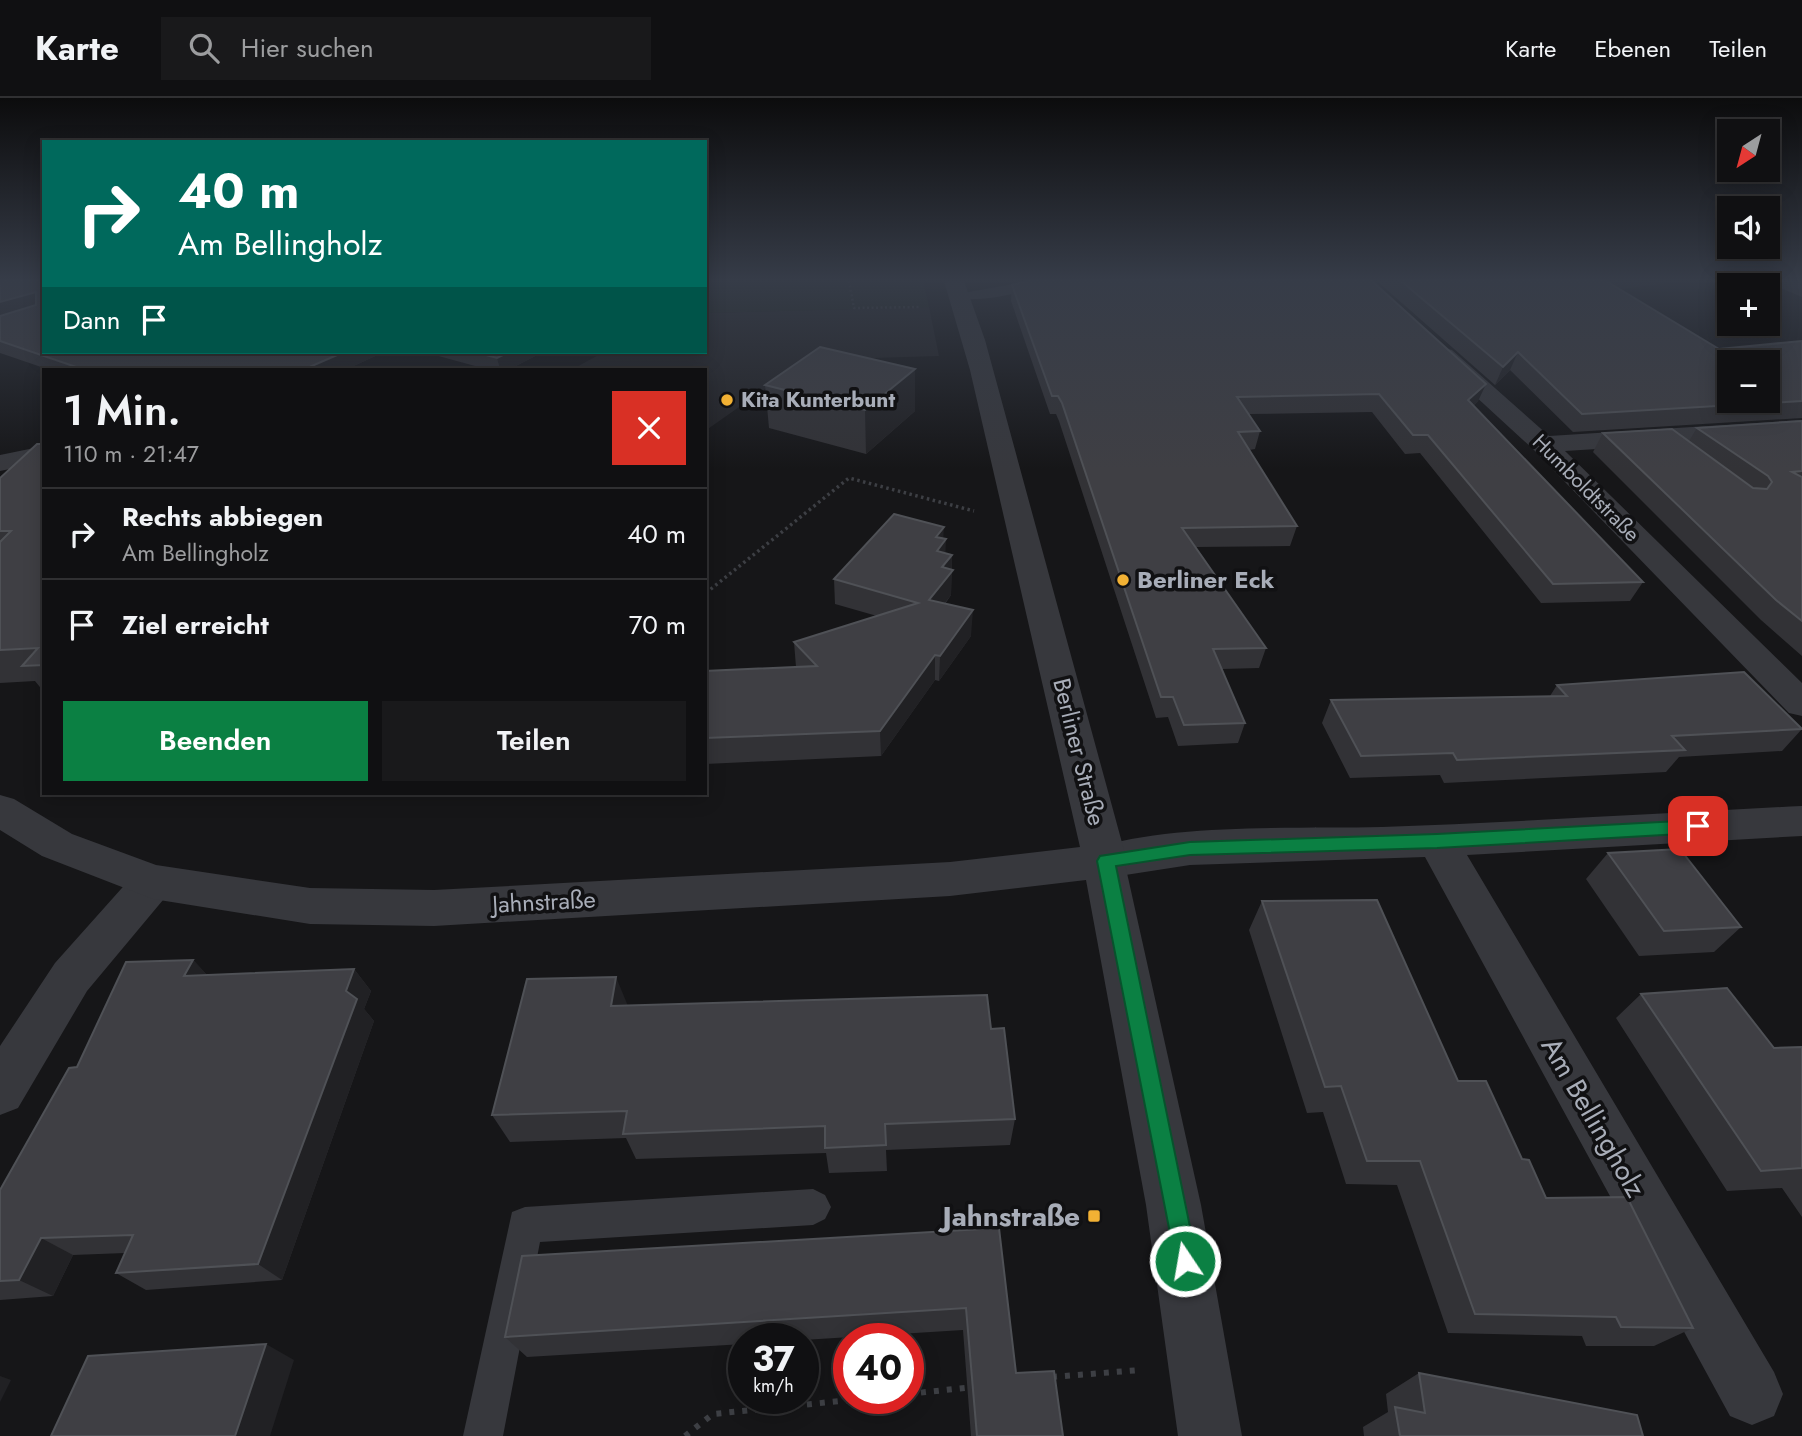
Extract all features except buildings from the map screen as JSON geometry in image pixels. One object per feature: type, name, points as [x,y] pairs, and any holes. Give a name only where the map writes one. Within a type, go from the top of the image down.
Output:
[{"type":"street","name":"Berliner Straße","points":[[972,343],[1045,617],[1106,861],[1190,1287],[1210,1436]]},
{"type":"street","name":"Humboldtstraße","points":[[1431,343],[1543,444],[1802,704]]},
{"type":"street","points":[[1543,444],[1802,428]]},
{"type":"street","points":[[0,463],[42,454]]},
{"type":"street","name":"Jahnstraße","points":[[0,810],[57,845],[153,882],[310,906],[434,908],[950,879],[1106,861]]},
{"type":"street","points":[[1106,861],[1190,849],[1437,841],[1802,821]]},
{"type":"street","name":"Am Bellingholz","points":[[1437,841],[1752,1394]]},
{"type":"street","points":[[0,1091],[71,978],[153,882]]},
{"type":"lane","points":[[1660,436],[1682,453]]},
{"type":"lane","points":[[483,1436],[525,1225],[813,1207]]},
{"type":"path","points":[[707,592],[849,478],[1018,523]]},
{"type":"path","points":[[1038,1379],[1105,1371],[1202,1369]]},
{"type":"path","points":[[924,1392],[985,1385]]},
{"type":"path","points":[[685,1436],[713,1414],[833,1402]]},
{"type":"shaded area","points":[[707,343],[936,343],[939,356],[806,360],[707,430],[707,368],[575,368],[600,354],[707,354]]},
{"type":"place","name":"Kita Kunterbunt","points":[[727,400]]},
{"type":"place","name":"Berliner Eck","points":[[1123,580]]},
{"type":"place","name":"Jahnstraße","points":[[1094,1216]]},
{"type":"route","points":[[1185,1261],[1106,861],[1190,849],[1437,841],[1698,826]]}]
